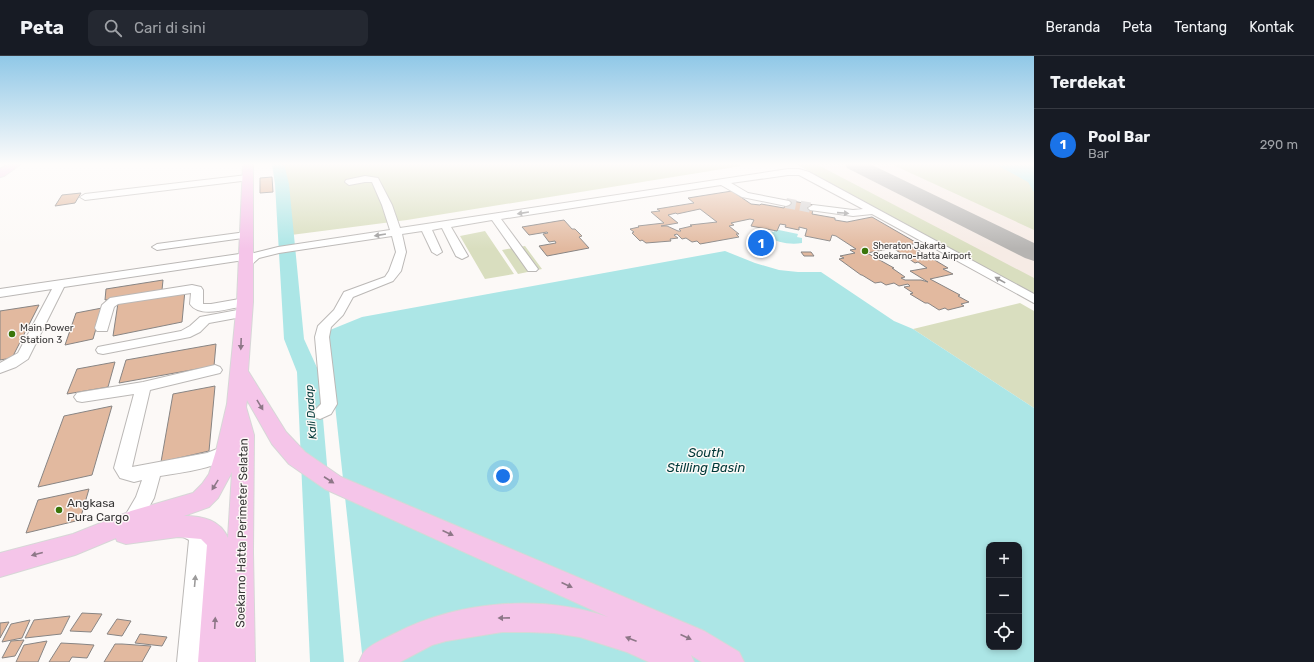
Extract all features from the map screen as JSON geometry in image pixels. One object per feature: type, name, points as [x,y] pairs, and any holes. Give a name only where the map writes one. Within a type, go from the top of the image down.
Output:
[{"type":"main road","name":"Soekarno Hatta Perimeter Selatan","points":[[0,565],[75,544],[131,521],[201,500],[210,491],[219,477],[227,452],[237,404],[244,307],[247,192]]},
{"type":"main road","points":[[240,372],[279,438],[297,458],[333,483],[694,641],[729,662]]},
{"type":"main road","name":"Soekarno Hatta Perimeter Selatan","points":[[237,404],[244,435],[240,552],[240,662]]},
{"type":"main road","points":[[75,544],[147,529],[182,527],[205,529],[214,535],[219,545],[213,662]]},
{"type":"main road","points":[[374,662],[397,647],[432,631],[495,618],[547,618],[597,626],[636,640],[679,662]]},
{"type":"street","points":[[85,197],[125,192]]},
{"type":"street","points":[[320,413],[326,410],[329,404],[322,337],[325,326],[339,312],[348,295],[388,279],[395,271],[401,252],[400,244],[387,205],[381,192]]},
{"type":"street","points":[[156,247],[246,251],[255,256],[278,250],[655,192]]},
{"type":"street","points":[[740,192],[745,195],[786,203]]},
{"type":"street","points":[[839,192],[1034,299]]},
{"type":"street","points":[[814,208],[838,213],[873,211]]},
{"type":"street","points":[[495,217],[532,269]]},
{"type":"street","points":[[445,224],[462,256]]},
{"type":"street","points":[[426,228],[437,252]]},
{"type":"street","points":[[0,293],[60,284],[246,251]]},
{"type":"street","points":[[0,368],[11,364],[23,356],[60,284]]},
{"type":"street","points":[[102,328],[108,305],[114,301],[192,288],[197,290],[196,304],[199,307],[244,307]]},
{"type":"street","points":[[104,350],[185,334],[195,329],[204,320],[244,307]]},
{"type":"street","points":[[82,397],[143,387],[215,370]]},
{"type":"street","points":[[143,387],[123,468],[126,473],[134,476],[211,459],[227,452]]},
{"type":"street","points":[[131,521],[144,501],[149,489],[152,471]]},
{"type":"street","points":[[182,527],[196,535],[199,540],[188,662]]},
{"type":"shaded area","points":[[848,192],[970,192],[1034,221],[1034,294]]},
{"type":"green space","points":[[287,192],[578,192],[407,220],[291,235]]},
{"type":"green space","points":[[848,192],[870,192],[1034,278],[1034,294]]},
{"type":"green space","points":[[952,192],[1034,192],[1034,230]]},
{"type":"green space","points":[[485,231],[514,274],[485,279],[460,236]]},
{"type":"green space","points":[[525,246],[542,269],[518,274],[502,250]]},
{"type":"green space","points":[[1020,303],[1034,311],[1034,408],[913,329]]},
{"type":"water","points":[[774,229],[798,234],[797,237],[802,238],[802,243],[793,244],[779,242],[771,238],[767,235],[768,231],[774,232]]},
{"type":"water","name":"South Stilling Basin","points":[[725,251],[755,263],[779,270],[821,272],[894,321],[913,329],[1034,408],[1034,662],[363,662],[328,341],[330,330],[362,317]]},
{"type":"building","name":"Sheraton Jakarta Soekarno-Hatta Airport","points":[[724,192],[734,192],[751,204],[761,204],[784,208],[787,200],[814,205],[812,214],[835,218],[835,220],[847,222],[872,217],[917,243],[908,245],[935,259],[933,259],[948,268],[943,269],[953,274],[930,279],[960,295],[958,296],[969,302],[961,304],[964,306],[948,310],[945,308],[939,310],[910,294],[913,293],[904,287],[910,286],[908,284],[899,286],[894,283],[886,285],[881,282],[875,283],[839,259],[844,258],[840,256],[855,253],[850,250],[856,249],[836,236],[832,235],[830,241],[805,236],[807,229],[799,227],[799,230],[785,227],[786,225],[780,224],[777,231],[751,226],[754,220],[750,219],[731,223],[734,225],[729,226],[739,234],[736,234],[739,237],[700,244],[697,241],[692,242],[686,238],[682,239],[677,234],[674,235],[678,238],[670,239],[671,241],[646,243],[642,240],[640,241],[630,229],[639,227],[638,226],[664,223],[651,212],[660,211],[657,209],[694,203],[688,198]],"holes":[[[700,209],[717,222],[690,225],[692,226],[679,229],[681,231],[667,226],[661,226],[678,223],[668,215]],[[893,248],[915,263],[918,262],[927,268],[910,271],[928,282],[921,280],[905,280],[901,278],[905,277],[892,268],[894,268],[867,253]]]},
{"type":"building","points":[[81,193],[75,203],[55,206],[62,195]]},
{"type":"building","points":[[564,220],[572,229],[575,229],[582,236],[579,237],[589,248],[547,256],[539,246],[556,243],[555,241],[549,242],[543,234],[548,233],[547,232],[529,235],[522,227]]},
{"type":"building","points":[[760,240],[768,245],[761,247],[753,242]]},
{"type":"building","points":[[801,252],[811,252],[814,256],[804,256]]},
{"type":"building","points":[[163,280],[162,290],[105,300],[106,289]]},
{"type":"building","points":[[185,290],[182,322],[113,336],[118,303]]},
{"type":"building","name":"Main Power Station 3","points":[[39,305],[12,358],[0,360],[0,311]]},
{"type":"building","points":[[102,308],[93,339],[65,345],[76,313]]},
{"type":"building","points":[[216,344],[214,366],[119,383],[126,360]]},
{"type":"building","points":[[115,362],[108,387],[67,394],[77,369]]},
{"type":"building","points":[[215,386],[209,451],[161,462],[173,394]]},
{"type":"building","points":[[112,406],[92,475],[38,487],[64,416]]},
{"type":"building","name":"Angkasa Pura Cargo","points":[[89,489],[80,520],[26,533],[38,500]]},
{"type":"building","points":[[82,613],[102,614],[91,632],[70,631]]},
{"type":"building","points":[[70,616],[61,634],[25,638],[34,620]]},
{"type":"building","points":[[117,619],[131,621],[122,636],[107,634]]},
{"type":"building","points":[[30,620],[22,638],[2,642],[11,624]]},
{"type":"building","points":[[9,622],[0,638],[0,623]]},
{"type":"building","points":[[140,634],[167,637],[162,646],[135,643]]},
{"type":"building","points":[[24,640],[15,656],[2,658],[11,641]]},
{"type":"building","points":[[47,641],[38,662],[16,662],[24,645]]},
{"type":"building","points":[[61,643],[94,645],[87,658],[72,657],[69,662],[49,662]]},
{"type":"building","points":[[115,644],[151,646],[142,662],[104,662]]},
{"type":"waterway","name":"Kali Dadap","points":[[283,192],[294,339],[308,372],[327,662]]},
{"type":"taxiway","points":[[911,192],[1034,253]]},
{"type":"tunnel","points":[[786,203],[813,208]]},
{"type":"place","name":"Pool Bar","points":[[761,243]]},
{"type":"place","name":"Sheraton Jakarta Soekarno-Hatta Airport","points":[[865,251]]},
{"type":"place","name":"Main Power Station 3","points":[[12,334]]},
{"type":"place","name":"Angkasa Pura Cargo","points":[[59,510]]}]
